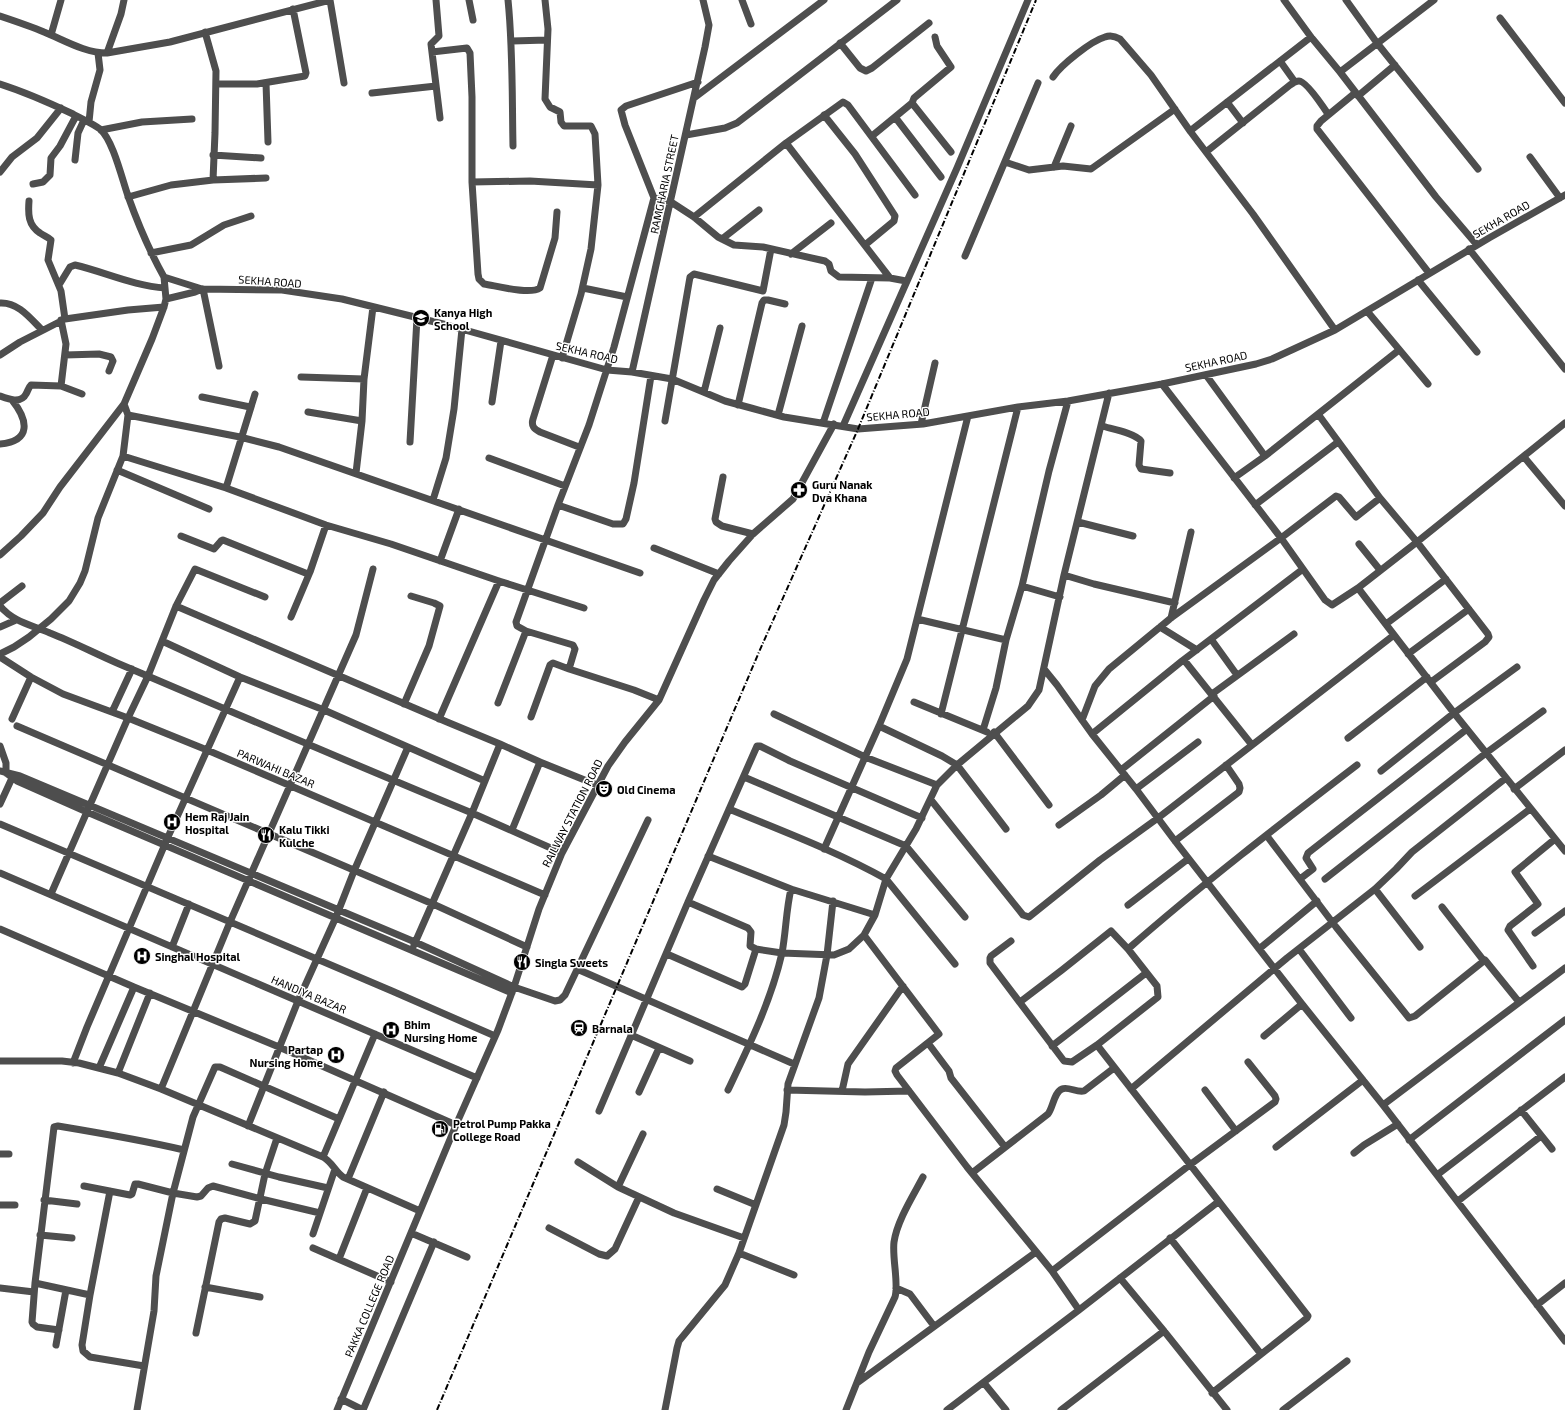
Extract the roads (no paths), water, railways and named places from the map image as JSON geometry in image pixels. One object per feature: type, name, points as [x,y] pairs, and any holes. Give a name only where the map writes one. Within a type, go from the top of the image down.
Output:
[{"type":"street","points":[[51,35],[61,0]]},
{"type":"street","points":[[107,53],[121,14],[124,0]]},
{"type":"street","points":[[0,16],[78,47],[98,53],[107,53],[170,42],[330,0],[344,83]]},
{"type":"street","points":[[436,0],[439,36],[431,44],[440,118]]},
{"type":"street","points":[[469,0],[473,20]]},
{"type":"street","points":[[508,0],[512,41],[513,146]]},
{"type":"street","points":[[545,0],[548,29],[545,81],[546,102],[550,107],[560,112],[561,122],[564,126],[588,125],[593,128],[596,138],[598,185],[590,256],[583,288],[562,358]]},
{"type":"street","name":"RAMGHARIA STREET","points":[[632,372],[698,82],[709,25],[703,0]]},
{"type":"street","points":[[742,0],[751,24]]},
{"type":"street","points":[[694,98],[824,0]]},
{"type":"street","points":[[686,135],[725,128],[736,123],[898,0]]},
{"type":"street","points":[[843,426],[957,168],[1028,0]]},
{"type":"street","points":[[1284,0],[1311,37],[1340,72],[1436,197],[1477,245]]},
{"type":"street","points":[[1346,0],[1377,43],[1478,169]]},
{"type":"street","points":[[1340,72],[1434,0]]},
{"type":"street","points":[[216,84],[266,83],[306,75],[293,9]]},
{"type":"street","points":[[1500,18],[1565,103]]},
{"type":"street","points":[[840,43],[860,68],[866,71],[872,68],[929,23]]},
{"type":"street","points":[[205,32],[216,71],[215,132],[212,180]]},
{"type":"street","points":[[1053,77],[1069,60],[1095,42],[1107,36],[1116,37],[1122,42],[1151,75],[1190,131],[1253,214],[1335,330]]},
{"type":"street","points":[[872,136],[912,104],[914,98],[952,67],[937,46],[935,37]]},
{"type":"street","points":[[1190,131],[1311,37]]},
{"type":"street","points":[[512,41],[547,40]]},
{"type":"street","points":[[432,52],[467,48],[469,50],[472,97],[472,182],[479,279],[484,284],[528,291],[537,290],[540,288],[543,283],[554,238],[558,212]]},
{"type":"street","points":[[75,160],[77,137],[86,121],[100,70],[98,53]]},
{"type":"street","points":[[1280,61],[1295,82]]},
{"type":"street","points":[[1396,65],[1328,114],[1318,124],[1317,129],[1429,273]]},
{"type":"street","points":[[569,668],[575,648],[572,645],[526,631],[517,626],[516,622],[565,486],[589,425],[607,370],[654,198],[625,125],[621,110],[631,104],[698,82]]},
{"type":"street","points":[[1206,152],[1295,82],[1302,82],[1328,114]]},
{"type":"street","points":[[266,83],[268,142]]},
{"type":"street","points":[[965,256],[1038,83]]},
{"type":"street","points":[[0,84],[61,108],[101,130],[107,138],[114,155],[128,197],[151,253],[164,277],[166,299],[152,339],[124,404],[60,487],[43,513],[0,555]]},
{"type":"street","points":[[372,93],[436,86]]},
{"type":"street","points":[[694,217],[786,143],[840,102],[844,102],[872,136],[915,195]]},
{"type":"street","points":[[1227,102],[1243,123]]},
{"type":"street","points":[[912,104],[951,152]]},
{"type":"street","points":[[0,172],[12,157],[38,138],[61,108]]},
{"type":"street","points":[[1005,162],[1029,170],[1063,166],[1089,170],[1094,168],[1175,109]]},
{"type":"street","points":[[824,115],[855,154],[895,216],[894,221],[890,226],[865,246]]},
{"type":"street","points":[[33,184],[43,182],[50,175],[51,158],[60,146],[76,116]]},
{"type":"street","points":[[895,117],[941,177]]},
{"type":"street","points":[[101,130],[142,122],[192,119]]},
{"type":"street","points":[[1054,166],[1071,126]]},
{"type":"street","points":[[786,143],[890,278]]},
{"type":"street","points":[[213,155],[261,158]]},
{"type":"street","points":[[1530,157],[1563,197]]},
{"type":"street","points":[[128,197],[171,185],[212,180],[266,178]]},
{"type":"street","points":[[472,182],[530,181],[598,185]]},
{"type":"street","name":"SEKHA ROAD","points":[[164,277],[203,289],[282,290],[342,299],[462,329],[607,370],[632,372],[672,379],[738,404],[778,415],[858,429],[921,424],[1068,400],[1162,384],[1256,364],[1272,359],[1335,330],[1477,245],[1563,197]]},
{"type":"street","points":[[654,198],[671,202],[694,217],[722,239],[734,245],[771,249],[827,262],[831,271],[839,277],[890,278],[906,281]]},
{"type":"street","points":[[29,201],[28,216],[32,225],[51,240],[48,260],[59,285],[66,341],[61,386]]},
{"type":"street","points":[[722,239],[758,210]]},
{"type":"street","points":[[151,253],[191,245],[224,225],[251,216]]},
{"type":"street","points":[[791,254],[830,223]]},
{"type":"street","points":[[665,421],[690,276],[694,274],[763,291],[771,249]]},
{"type":"street","points":[[1469,250],[1565,369]]},
{"type":"street","points":[[59,285],[70,267],[75,264],[136,284],[165,288]]},
{"type":"street","points":[[824,423],[872,278]]},
{"type":"street","points":[[1418,280],[1477,352]]},
{"type":"street","points":[[583,288],[627,297]]},
{"type":"street","points":[[203,289],[219,366]]},
{"type":"street","name":"SEKHA ROAD","points":[[166,299],[203,289]]},
{"type":"street","points":[[738,404],[762,303],[764,300],[768,300],[785,304]]},
{"type":"street","points":[[0,303],[14,305],[22,310],[42,330]]},
{"type":"street","points":[[0,355],[63,319],[128,310],[164,307]]},
{"type":"street","points":[[356,473],[362,421],[364,379],[373,307]]},
{"type":"street","points":[[1367,311],[1428,384]]},
{"type":"street","points":[[410,442],[417,318]]},
{"type":"street","points":[[778,415],[802,326]]},
{"type":"street","points":[[704,392],[720,328]]},
{"type":"street","points":[[433,500],[447,452],[454,409],[462,329]]},
{"type":"street","points":[[492,402],[501,341]]},
{"type":"street","points":[[1234,478],[1265,456],[1399,350]]},
{"type":"street","points":[[65,355],[99,354],[109,357],[113,361],[109,371]]},
{"type":"street","points":[[553,355],[533,419],[533,425],[535,429],[540,432],[580,447]]},
{"type":"street","points":[[921,424],[935,363]]},
{"type":"street","points":[[1206,375],[1265,456]]},
{"type":"street","points":[[558,505],[613,524],[623,524],[626,519],[634,483],[651,376]]},
{"type":"street","points":[[301,377],[364,379]]},
{"type":"street","points":[[1162,384],[1281,538],[1325,600],[1330,604],[1334,604],[1358,588],[1565,423]]},
{"type":"street","points":[[0,396],[12,400],[18,400],[23,398],[29,387],[32,385],[61,386],[82,394]]},
{"type":"street","points":[[688,902],[748,928],[751,932],[750,946],[756,949],[782,953],[838,954],[845,951],[864,935],[875,915],[886,879],[922,818],[937,785],[993,733],[1032,701],[1039,690],[1064,575],[1109,393]]},
{"type":"street","points":[[226,488],[254,394]]},
{"type":"street","points":[[202,397],[250,407]]},
{"type":"street","points":[[0,444],[16,441],[22,435],[24,429],[24,418],[12,400]]},
{"type":"street","points":[[983,730],[996,688],[1006,640],[1022,586],[1047,479],[1068,400]]},
{"type":"street","points":[[0,654],[14,647],[39,629],[60,611],[75,592],[86,571],[98,518],[123,456],[128,415],[124,404]]},
{"type":"street","points":[[941,714],[1018,407]]},
{"type":"street","points":[[308,412],[362,421]]},
{"type":"street","points":[[1318,414],[1380,498],[1417,542],[1488,633],[1489,637],[1485,642],[1348,738]]},
{"type":"street","points":[[128,415],[240,437],[279,447],[640,573]]},
{"type":"street","points":[[824,849],[907,659],[968,416]]},
{"type":"street","name":"RAILWAY STATION ROAD","points":[[477,1078],[496,1036],[545,895],[562,853],[597,785],[616,754],[659,700],[704,600],[719,574],[753,534],[793,499],[834,424]]},
{"type":"street","points":[[1102,426],[1140,438],[1139,465],[1142,469],[1170,474]]},
{"type":"street","points":[[1255,505],[1338,442]]},
{"type":"street","points":[[123,456],[226,488],[326,525],[391,544],[584,608]]},
{"type":"street","points":[[1524,457],[1565,506]]},
{"type":"street","points":[[489,458],[565,486]]},
{"type":"street","points":[[117,470],[209,509]]},
{"type":"street","points":[[723,477],[715,519],[716,522],[722,526],[753,534]]},
{"type":"street","points":[[1082,720],[1095,686],[1101,677],[1171,618],[1281,538],[1337,495],[1356,517],[1380,498]]},
{"type":"street","points":[[440,561],[459,510]]},
{"type":"street","points":[[1078,522],[1133,536]]},
{"type":"street","points":[[291,617],[326,525]]},
{"type":"street","points":[[1171,618],[1191,532]]},
{"type":"street","points":[[181,536],[214,550],[221,541],[224,540],[308,574]]},
{"type":"street","points":[[1359,544],[1380,570]]},
{"type":"street","points":[[654,548],[719,574]]},
{"type":"street","points":[[51,894],[148,676],[176,606],[193,569],[196,568],[265,598]]},
{"type":"street","points":[[160,1089],[230,922],[356,635],[373,569]]},
{"type":"street","points":[[1092,734],[1184,660],[1303,569]]},
{"type":"street","points":[[1064,575],[1094,584],[1175,603]]},
{"type":"street","points":[[1386,624],[1446,579]]},
{"type":"street","points":[[439,718],[499,581]]},
{"type":"street","points":[[0,603],[22,586]]},
{"type":"street","points":[[1022,586],[1060,597]]},
{"type":"street","points":[[1358,588],[1454,713],[1565,851]]},
{"type":"street","points":[[404,704],[429,646],[440,606],[411,596]]},
{"type":"street","points":[[0,606],[16,620],[392,781],[512,830],[562,853]]},
{"type":"street","points":[[176,606],[597,785]]},
{"type":"street","points":[[1408,654],[1469,609]]},
{"type":"street","points":[[917,619],[1006,640]]},
{"type":"street","points":[[0,627],[16,620]]},
{"type":"street","points":[[1160,627],[1197,650]]},
{"type":"street","points":[[498,704],[526,631]]},
{"type":"street","points":[[1059,825],[1102,795],[1123,773],[1237,675],[1294,634]]},
{"type":"street","points":[[931,800],[1023,915],[1027,917],[1100,860],[1158,818],[1394,635]]},
{"type":"street","points":[[1211,639],[1237,675]]},
{"type":"street","points":[[162,641],[485,781]]},
{"type":"street","name":"PARWAHI BAZAR","points":[[0,657],[31,677],[63,694],[207,750],[545,895]]},
{"type":"street","points":[[1184,660],[1252,745]]},
{"type":"street","points":[[531,718],[550,665],[553,663],[634,690],[659,700]]},
{"type":"street","points":[[1381,771],[1454,713],[1517,667]]},
{"type":"street","points":[[112,712],[132,669]]},
{"type":"street","points":[[1044,669],[1058,685],[1092,734],[1136,789],[1188,859],[1398,1124],[1565,1341]]},
{"type":"street","points":[[73,1063],[166,841],[240,676]]},
{"type":"street","points":[[12,719],[31,677]]},
{"type":"street","points":[[914,702],[941,714],[993,733],[1049,805]]},
{"type":"street","points":[[1325,879],[1486,753],[1543,711]]},
{"type":"street","points":[[774,714],[865,756],[937,785]]},
{"type":"street","points":[[17,726],[270,833],[354,871],[433,904],[527,948]]},
{"type":"street","points":[[879,726],[942,756],[957,765],[1006,830]]},
{"type":"street","points":[[1300,879],[1312,869],[1306,858],[1308,853],[1467,729]]},
{"type":"street","points":[[1136,789],[1198,742]]},
{"type":"street","points":[[412,949],[433,904],[500,744]]},
{"type":"street","points":[[598,1110],[708,856],[750,761],[759,745],[790,761],[922,818]]},
{"type":"street","points":[[0,746],[6,763],[3,772]]},
{"type":"street","points":[[248,1126],[298,1001],[336,917],[392,781],[408,747]]},
{"type":"street","points":[[1514,789],[1565,750]]},
{"type":"street","points":[[512,830],[540,762]]},
{"type":"street","points":[[1175,841],[1239,792],[1239,784],[1226,765]]},
{"type":"street","points":[[1128,950],[1179,905],[1357,765]]},
{"type":"street","points":[[3,772],[20,776],[89,809]]},
{"type":"street","points":[[3,772],[12,778],[166,841],[252,873],[415,942],[513,990]]},
{"type":"street","points":[[744,777],[837,818],[906,846],[965,917]]},
{"type":"street","points":[[0,804],[12,778]]},
{"type":"street","points":[[1130,1089],[1274,969],[1375,889],[1412,852],[1506,778]]},
{"type":"street","points":[[730,809],[824,849],[886,879],[955,964]]},
{"type":"street","points":[[1415,896],[1530,809]]},
{"type":"street","points":[[166,841],[249,880],[513,990],[550,1000],[560,1000],[565,995],[648,820]]},
{"type":"street","points":[[0,824],[496,1036]]},
{"type":"street","points":[[1267,836],[1406,1016],[1410,1018],[1415,1016],[1484,961]]},
{"type":"street","points":[[1533,966],[1508,930],[1510,926],[1538,904],[1515,872],[1555,838]]},
{"type":"street","points":[[708,856],[791,889],[875,915]]},
{"type":"street","points":[[1128,905],[1188,859]]},
{"type":"street","name":"HANDIYA BAZAR","points":[[0,873],[477,1078]]},
{"type":"street","points":[[728,1090],[749,1046],[769,995],[782,953],[791,889]]},
{"type":"street","points":[[1375,889],[1420,947]]},
{"type":"street","points":[[666,1410],[677,1348],[680,1341],[722,1291],[739,1253],[784,1125],[787,1090],[794,1064],[815,1011],[827,955],[833,901]]},
{"type":"street","points":[[1259,950],[1317,901]]},
{"type":"street","points":[[172,948],[189,904]]},
{"type":"street","points":[[1442,907],[1484,961],[1487,962],[1519,1002]]},
{"type":"street","points":[[1536,933],[1565,911]]},
{"type":"street","points":[[0,929],[109,977],[384,1092],[456,1125]]},
{"type":"street","points":[[1011,941],[991,956],[989,960],[1062,1059],[1070,1062],[1097,1045],[1158,997],[1158,988],[1111,931],[1020,1002]]},
{"type":"street","points":[[864,935],[939,1033],[896,1069],[899,1078],[972,1173],[1052,1271],[1079,1310]]},
{"type":"street","points":[[666,954],[742,987],[745,984],[756,949]]},
{"type":"street","points":[[1299,949],[1351,1018]]},
{"type":"street","points":[[1383,1105],[1565,968]]},
{"type":"street","points":[[577,969],[749,1046],[794,1064]]},
{"type":"street","points":[[1052,1046],[1146,973]]},
{"type":"street","points":[[842,1092],[848,1064],[903,986]]},
{"type":"street","points":[[99,1068],[134,987]]},
{"type":"street","points":[[118,1073],[150,993]]},
{"type":"street","points":[[1264,1036],[1302,1004]]},
{"type":"street","points":[[1409,1140],[1565,1020]]},
{"type":"street","points":[[323,1157],[375,1034]]},
{"type":"street","points":[[631,1035],[690,1061]]},
{"type":"street","points":[[928,1043],[949,1071],[951,1078],[1006,1147]]},
{"type":"street","points":[[1097,1045],[1308,1316],[1262,1354],[1212,1392]]},
{"type":"street","points":[[639,1092],[659,1048]]},
{"type":"street","points":[[0,1061],[62,1061],[118,1073],[197,1104],[323,1157],[332,1164],[339,1173],[348,1179],[420,1211],[477,1078]]},
{"type":"street","points":[[1052,1271],[1191,1164],[1276,1101],[1275,1096],[1248,1062]]},
{"type":"street","points":[[137,1410],[154,1311],[156,1276],[173,1193],[197,1104],[214,1070],[217,1066],[339,1119]]},
{"type":"street","points":[[972,1173],[1048,1114],[1057,1095],[1062,1089],[1082,1092],[1090,1088],[1114,1068]]},
{"type":"street","points":[[1437,1175],[1565,1077]]},
{"type":"street","points":[[1276,1147],[1363,1080]]},
{"type":"street","points":[[787,1090],[842,1092],[908,1091]]},
{"type":"street","points":[[1205,1090],[1236,1131]]},
{"type":"street","points":[[348,1179],[384,1092]]},
{"type":"street","points":[[1521,1110],[1552,1149]]},
{"type":"street","points":[[1354,1154],[1364,1145],[1398,1124]]},
{"type":"street","points":[[59,1330],[36,1327],[33,1324],[34,1292],[44,1200],[53,1130],[55,1126],[149,1141],[184,1150]]},
{"type":"street","points":[[618,1187],[643,1134]]},
{"type":"street","points":[[1458,1202],[1541,1136]]},
{"type":"street","points":[[196,1333],[219,1222],[221,1219],[225,1218],[253,1224],[261,1199],[265,1174],[277,1138]]},
{"type":"street","points":[[0,1154],[9,1154]]},
{"type":"street","points":[[578,1162],[618,1187],[674,1213],[744,1238]]},
{"type":"street","points":[[232,1164],[265,1174],[328,1188]]},
{"type":"street","points":[[313,1234],[335,1169]]},
{"type":"street","points":[[846,1410],[869,1352],[895,1297],[894,1242],[900,1224],[923,1177]]},
{"type":"street","points":[[84,1186],[131,1195],[136,1183],[173,1193],[200,1196],[208,1188],[213,1186],[320,1213]]},
{"type":"street","points":[[339,1259],[367,1188]]},
{"type":"street","points":[[717,1189],[756,1205]]},
{"type":"street","points":[[110,1191],[90,1295],[82,1345],[83,1352],[90,1357],[144,1366]]},
{"type":"street","points":[[549,1228],[599,1254],[607,1256],[615,1249],[640,1197]]},
{"type":"street","points":[[44,1200],[77,1204]]},
{"type":"street","points":[[947,1410],[1218,1202]]},
{"type":"street","points":[[0,1205],[15,1205]]},
{"type":"street","name":"PAKKA COLLEGE ROAD","points":[[337,1410],[420,1211]]},
{"type":"street","points":[[411,1233],[467,1256]]},
{"type":"street","points":[[40,1236],[72,1238]]},
{"type":"street","points":[[1170,1238],[1262,1354]]},
{"type":"street","points":[[341,1399],[363,1410],[434,1242]]},
{"type":"street","points":[[313,1248],[391,1282]]},
{"type":"street","points":[[856,1383],[1036,1252]]},
{"type":"street","points":[[739,1253],[794,1275]]},
{"type":"street","points":[[1120,1278],[1227,1410]]},
{"type":"street","points":[[35,1283],[90,1295]]},
{"type":"street","points":[[1538,1305],[1565,1283]]},
{"type":"street","points":[[206,1286],[260,1297]]},
{"type":"street","points":[[0,1288],[34,1292]]},
{"type":"street","points":[[896,1288],[910,1294],[934,1326]]},
{"type":"street","points":[[56,1345],[66,1290]]},
{"type":"street","points":[[1061,1410],[1164,1331]]},
{"type":"street","points":[[1283,1410],[1347,1361]]},
{"type":"street","points":[[984,1383],[1006,1410]]},
{"type":"railway","points":[[437,1410],[759,652],[858,429],[1036,0]]},
{"type":"place","name":"Kanya High School","points":[[421,318]]},
{"type":"place","name":"Guru Nanak Dva Khana","points":[[799,490]]},
{"type":"place","name":"Old Cinema","points":[[604,789]]},
{"type":"place","name":"Hem Raj Jain Hospital","points":[[172,822]]},
{"type":"place","name":"Kalu Tikki Kulche","points":[[266,835]]},
{"type":"place","name":"Singhal Hospital","points":[[142,956]]},
{"type":"place","name":"Singla Sweets","points":[[522,962]]},
{"type":"place","name":"Barnala","points":[[579,1028]]},
{"type":"place","name":"Bhim Nursing Home","points":[[391,1030]]},
{"type":"place","name":"Partap Nursing Home","points":[[336,1055]]},
{"type":"place","name":"Petrol Pump Pakka College Road","points":[[440,1129]]}]
